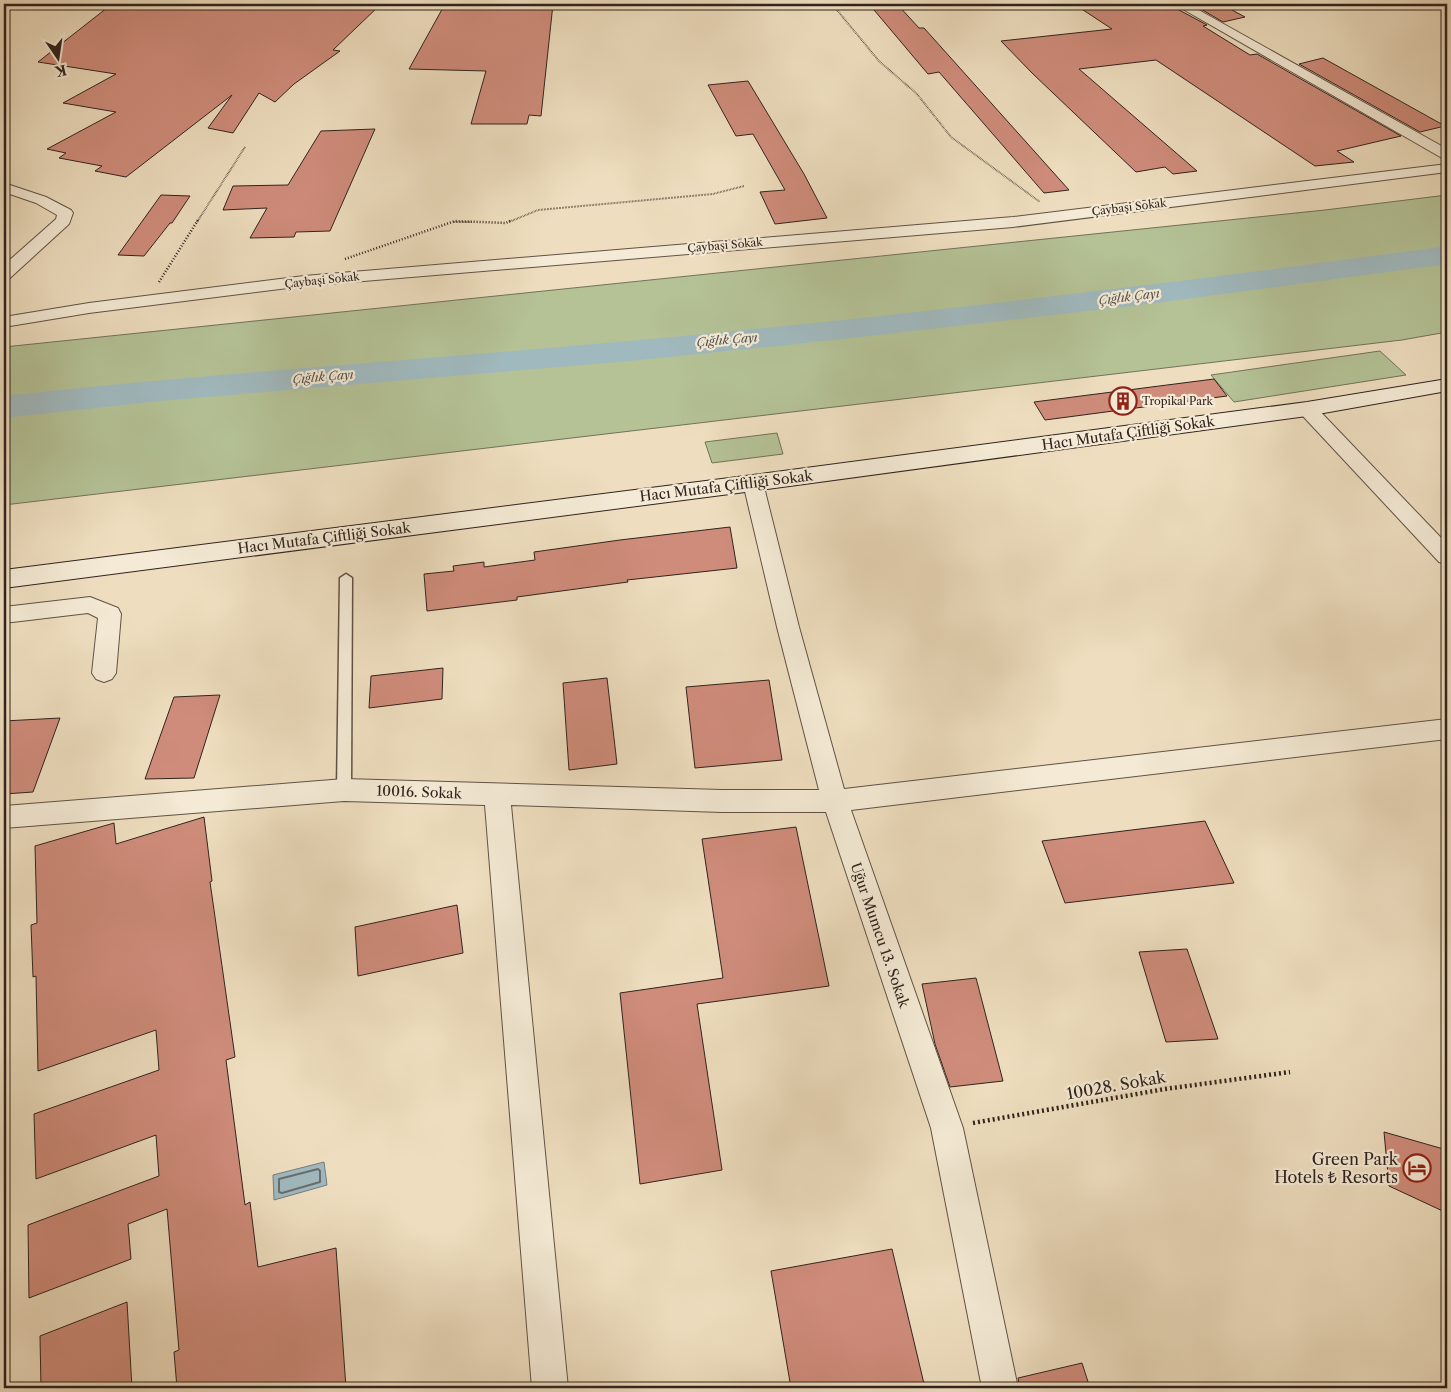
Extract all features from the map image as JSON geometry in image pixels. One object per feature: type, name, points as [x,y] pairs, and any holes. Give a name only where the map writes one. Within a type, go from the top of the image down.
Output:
[{"type":"street","points":[[1180,4],[1447,155]]},
{"type":"street","name":"Çaybaşi Sokak","points":[[4,322],[148,300],[313,280],[1012,222],[1447,168]]},
{"type":"street","points":[[4,187],[41,200],[65,213],[63,221],[4,274]]},
{"type":"street","name":"Hacı Mutafa Çiftliği Sokak","points":[[4,579],[753,483],[1307,409],[1447,385]]},
{"type":"street","points":[[1307,409],[1447,557]]},
{"type":"street","name":"Uğur Mumcu 13. Sokak","points":[[753,483],[788,627],[835,801],[947,1128],[1000,1388]]},
{"type":"street","points":[[4,616],[90,606],[110,614],[104,673]]},
{"type":"street","name":"10016. Sokak","points":[[4,817],[344,790],[722,801],[835,801],[1447,730]]},
{"type":"street","points":[[497,794],[550,1388]]},
{"type":"lane","points":[[344,790],[346,578]]},
{"type":"path","points":[[832,4],[879,61],[918,94],[951,137],[1040,202],[1012,222]]},
{"type":"path","points":[[148,300],[245,147]]},
{"type":"path","points":[[344,260],[455,221],[506,223],[538,210],[713,194],[744,186]]},
{"type":"path","name":"10028. Sokak","points":[[947,1128],[1164,1089],[1290,1072]]},
{"type":"green space","points":[[1447,195],[1447,332],[1402,340],[4,505],[4,347],[1325,210]]},
{"type":"green space","points":[[1380,351],[1406,375],[1234,402],[1211,375]]},
{"type":"green space","points":[[777,433],[783,454],[712,463],[705,442]]},
{"type":"water","points":[[324,1162],[327,1185],[274,1200],[273,1175]]},
{"type":"building","points":[[112,4],[381,4],[333,50],[340,51],[294,84],[275,102],[259,93],[233,133],[208,128],[232,95],[126,177],[95,171],[102,166],[59,158],[66,153],[47,149],[116,112],[63,103],[116,74],[38,62]]},
{"type":"building","points":[[445,4],[553,4],[541,116],[529,115],[527,124],[471,124],[486,71],[409,69]]},
{"type":"building","points":[[869,4],[897,4],[919,28],[924,28],[1069,190],[1044,193],[939,72],[928,74]]},
{"type":"building","points":[[1074,4],[1168,4],[1207,25],[1203,26],[1250,55],[1257,54],[1401,136],[1337,151],[1354,162],[1315,166],[1156,60],[1079,69],[1197,171],[1173,174],[1165,167],[1136,172],[1001,41],[1112,29]]},
{"type":"building","points":[[1221,4],[1245,17],[1223,22],[1194,5]]},
{"type":"building","points":[[1323,58],[1445,126],[1420,132],[1299,64]]},
{"type":"building","points":[[748,81],[804,174],[827,218],[775,224],[760,192],[785,190],[753,134],[736,136],[708,85]]},
{"type":"building","points":[[375,129],[330,231],[296,232],[294,237],[250,238],[267,208],[223,210],[233,186],[288,185],[321,131]]},
{"type":"building","points":[[161,195],[190,196],[172,223],[170,223],[144,256],[118,255]]},
{"type":"building","name":"Tropikal Park","points":[[1214,379],[1227,396],[1045,420],[1034,402]]},
{"type":"building","points":[[730,527],[737,568],[627,580],[628,582],[517,597],[517,600],[427,611],[424,574],[454,571],[453,566],[484,562],[484,567],[535,560],[534,552]]},
{"type":"building","points":[[443,668],[442,699],[369,708],[371,676]]},
{"type":"building","points":[[607,678],[617,764],[569,770],[563,683]]},
{"type":"building","points":[[769,680],[782,760],[695,768],[686,687]]},
{"type":"building","points":[[220,695],[194,778],[145,779],[174,697]]},
{"type":"building","points":[[60,718],[33,792],[4,794],[4,721]]},
{"type":"building","points":[[204,817],[212,881],[210,882],[235,1057],[226,1060],[245,1205],[250,1202],[258,1267],[336,1248],[346,1388],[177,1388],[174,1352],[179,1350],[167,1209],[128,1224],[131,1259],[29,1298],[28,1225],[159,1176],[156,1135],[36,1179],[34,1114],[159,1070],[156,1030],[38,1071],[36,976],[33,977],[31,925],[37,923],[35,846],[114,823],[116,844]]},
{"type":"building","points":[[1205,821],[1234,883],[1065,903],[1042,841]]},
{"type":"building","points":[[796,827],[829,986],[697,1004],[722,1170],[640,1184],[620,993],[723,978],[702,839]]},
{"type":"building","points":[[457,905],[463,953],[358,976],[355,927]]},
{"type":"building","points":[[1187,949],[1218,1039],[1166,1042],[1139,952]]},
{"type":"building","points":[[976,978],[1003,1081],[950,1087],[935,1044],[922,984]]},
{"type":"building","name":"Green Park Hotels ₺ Resorts","points":[[1384,1132],[1447,1150],[1447,1213],[1389,1186]]},
{"type":"building","points":[[892,1249],[925,1388],[791,1388],[771,1271]]},
{"type":"building","points":[[127,1302],[132,1388],[41,1388],[40,1336]]},
{"type":"building","points":[[1082,1363],[1090,1388],[1020,1388],[1018,1378]]},
{"type":"waterway","name":"Çığlık Çayı","points":[[4,407],[160,390],[551,358],[834,330],[1038,308],[1447,255]]},
{"type":"place","name":"Tropikal Park","points":[[1123,401]]},
{"type":"place","name":"Green Park Hotels ₺ Resorts","points":[[1417,1168]]}]
